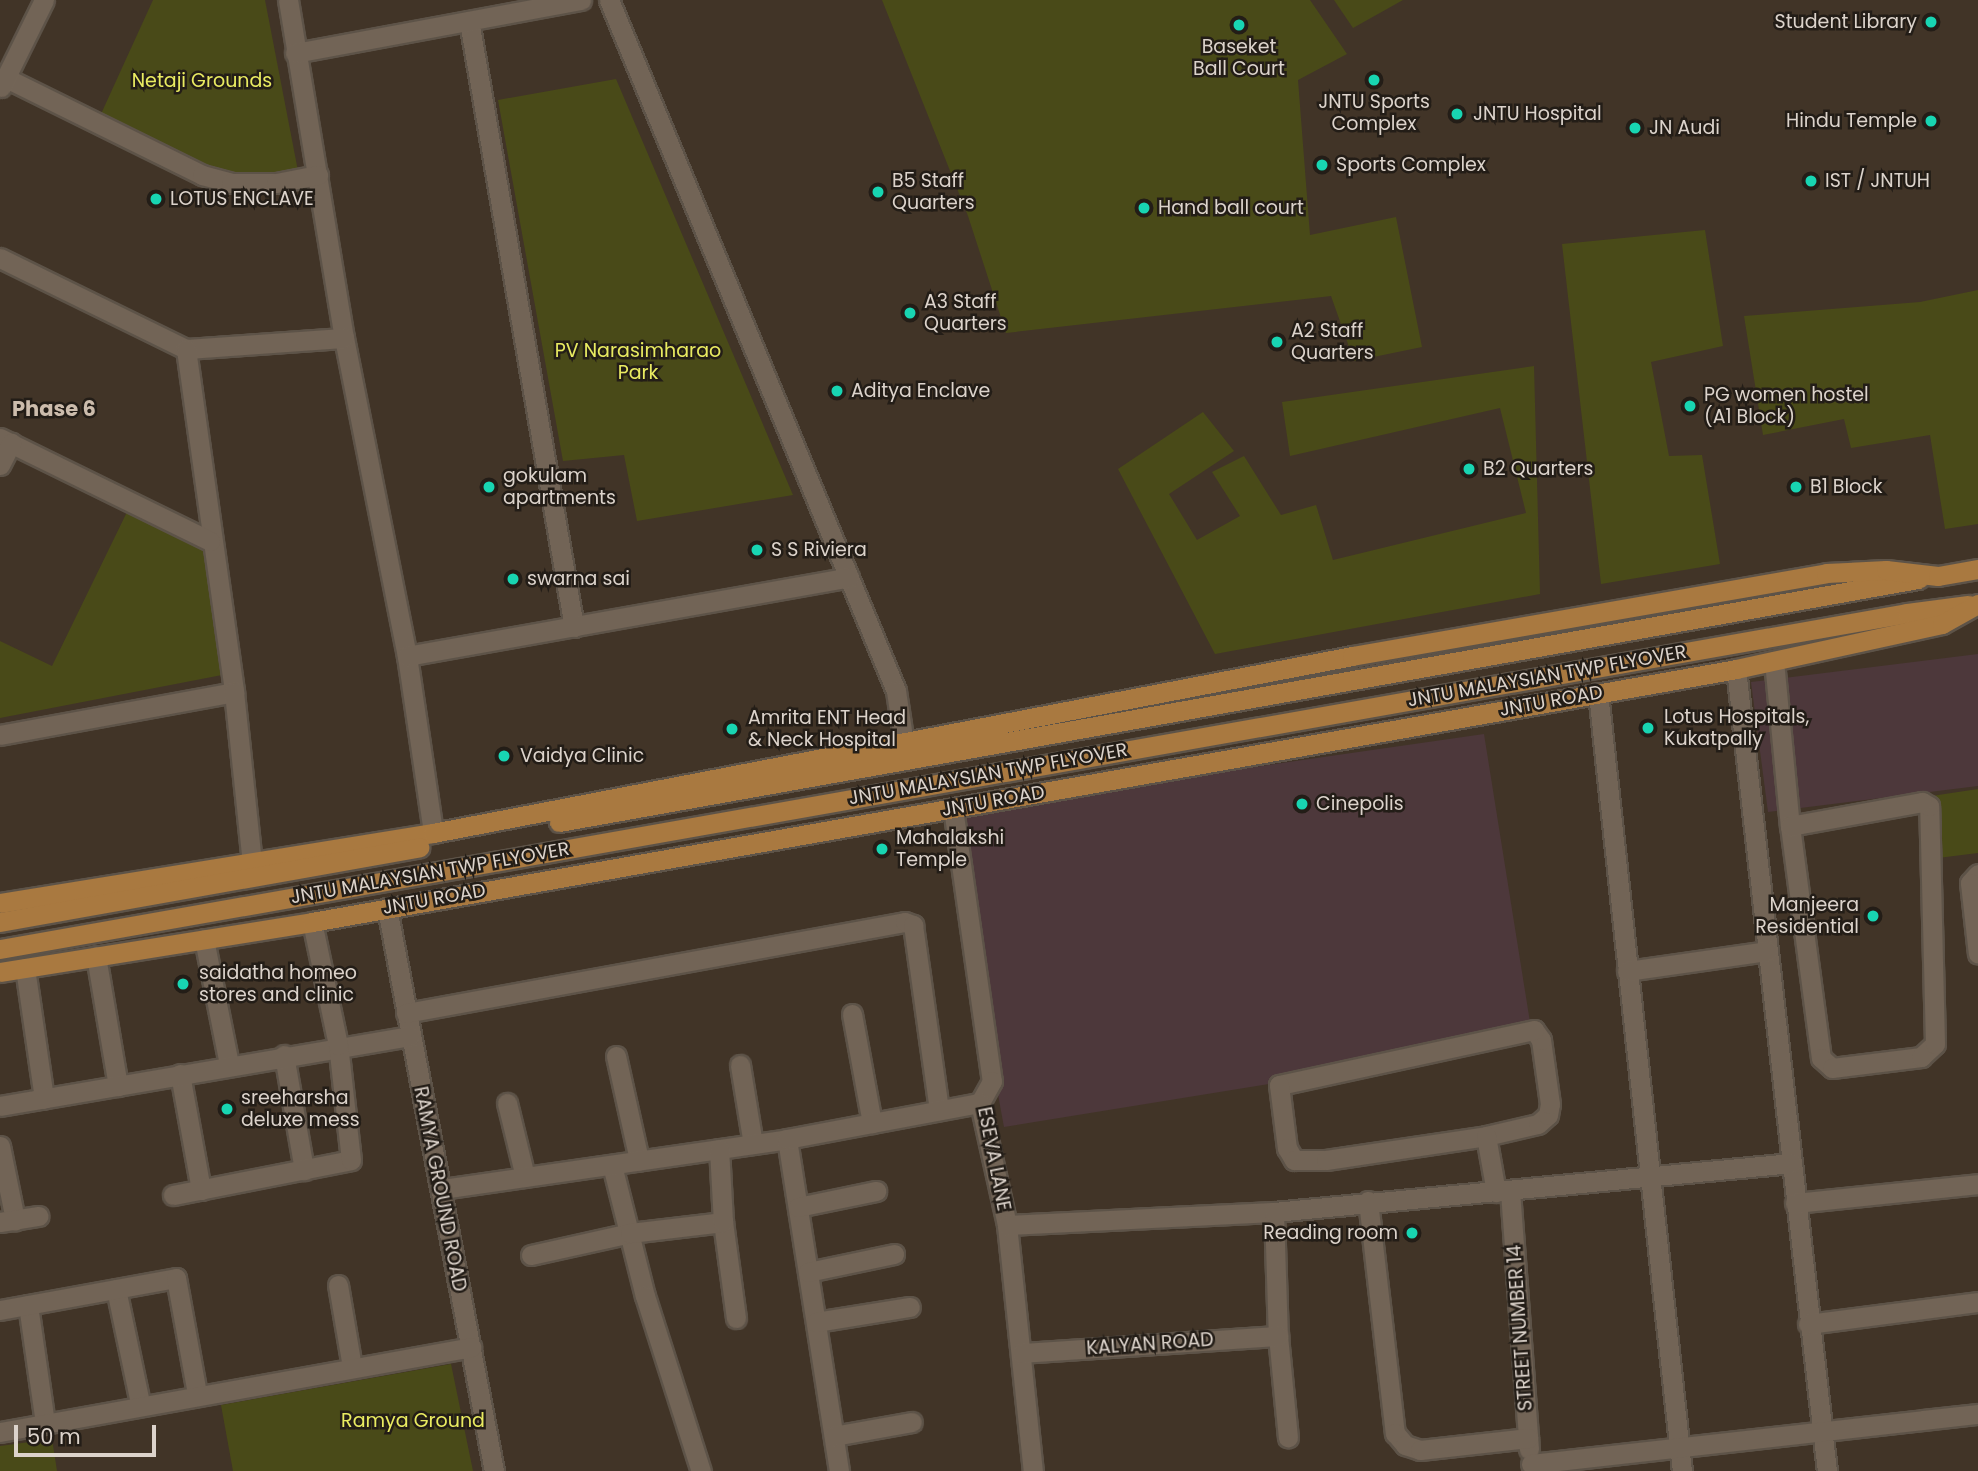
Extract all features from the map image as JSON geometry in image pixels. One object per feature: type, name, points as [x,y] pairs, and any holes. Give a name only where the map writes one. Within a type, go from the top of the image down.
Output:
[{"type":"main road","points":[[0,903],[433,832],[904,744],[1352,656],[1826,573],[1886,569],[1938,576],[1978,569]]},
{"type":"main road","name":"JNTU MALAYSIAN TWP FLYOVER","points":[[0,922],[1938,576]]},
{"type":"main road","name":"JNTU MALAYSIAN TWP FLYOVER","points":[[0,949],[1907,612],[1978,604]]},
{"type":"main road","name":"JNTU ROAD","points":[[0,972],[312,922],[1736,669],[1942,624],[1978,604]]},
{"type":"street","points":[[44,0],[3,84],[202,175],[231,183],[276,183],[318,175]]},
{"type":"street","points":[[288,0],[344,338],[407,656],[433,832]]},
{"type":"street","points":[[295,53],[581,0]]},
{"type":"street","points":[[610,0],[895,691],[904,744]]},
{"type":"street","points":[[469,21],[574,627]]},
{"type":"street","points":[[0,258],[187,349],[344,338]]},
{"type":"street","points":[[187,349],[211,541],[234,692],[252,862]]},
{"type":"street","points":[[0,465],[5,440],[211,541]]},
{"type":"street","points":[[407,656],[849,577]]},
{"type":"street","points":[[1774,661],[1790,826],[1821,1058],[1832,1068],[1921,1057],[1935,1044],[1929,806],[1922,802],[1790,826]]},
{"type":"street","points":[[1736,669],[1820,1432],[1827,1471]]},
{"type":"street","points":[[0,735],[234,692]]},
{"type":"street","points":[[1598,693],[1682,1471]]},
{"type":"street","name":"ESEVA LANE","points":[[953,808],[992,1081],[980,1102],[1007,1225],[1033,1471]]},
{"type":"street","points":[[1978,874],[1970,883],[1978,954]]},
{"type":"street","name":"RAMYA GROUND ROAD","points":[[387,908],[494,1471]]},
{"type":"street","points":[[173,1195],[345,1163],[353,1154],[338,1045],[312,922]]},
{"type":"street","points":[[407,1013],[905,922],[913,925],[939,1110]]},
{"type":"street","points":[[204,939],[229,1064]]},
{"type":"street","points":[[1627,971],[1769,951]]},
{"type":"street","points":[[96,956],[118,1086]]},
{"type":"street","points":[[25,968],[44,1099]]},
{"type":"street","points":[[852,1014],[872,1123]]},
{"type":"street","points":[[1534,1030],[1545,1066],[1548,1115],[1538,1124],[1486,1136],[1326,1160],[1294,1160],[1287,1148],[1279,1085],[1534,1030]]},
{"type":"street","points":[[0,1106],[338,1045],[410,1036]]},
{"type":"street","points":[[284,1055],[304,1170]]},
{"type":"street","points":[[617,1056],[639,1160]]},
{"type":"street","points":[[740,1065],[753,1144]]},
{"type":"street","points":[[180,1074],[201,1190]]},
{"type":"street","points":[[442,1189],[787,1139],[980,1102]]},
{"type":"street","points":[[507,1103],[525,1177]]},
{"type":"street","name":"STREET NUMBER 14","points":[[1486,1136],[1503,1192],[1531,1468]]},
{"type":"street","points":[[787,1139],[839,1471]]},
{"type":"street","points":[[0,1146],[8,1221],[39,1216]]},
{"type":"street","points":[[719,1149],[723,1222],[736,1318]]},
{"type":"street","points":[[1007,1225],[1274,1212],[1792,1163]]},
{"type":"street","points":[[612,1165],[645,1296],[701,1471]]},
{"type":"street","points":[[1795,1203],[1978,1184]]},
{"type":"street","points":[[798,1207],[876,1191]]},
{"type":"street","points":[[1368,1201],[1395,1433],[1405,1445],[1420,1450],[1528,1438]]},
{"type":"street","points":[[1274,1212],[1278,1336],[1288,1438]]},
{"type":"street","points":[[531,1255],[629,1233],[723,1222]]},
{"type":"street","points":[[808,1272],[894,1254]]},
{"type":"street","points":[[0,1310],[176,1278],[197,1393]]},
{"type":"street","points":[[338,1285],[352,1367]]},
{"type":"street","points":[[116,1289],[140,1403]]},
{"type":"street","points":[[1808,1324],[1978,1302]]},
{"type":"street","points":[[28,1305],[45,1423]]},
{"type":"street","points":[[816,1322],[910,1307]]},
{"type":"street","name":"KALYAN ROAD","points":[[1022,1353],[1278,1336]]},
{"type":"street","points":[[0,1432],[140,1403],[471,1346]]},
{"type":"street","points":[[1531,1468],[1679,1447],[1978,1414]]},
{"type":"street","points":[[834,1436],[912,1422]]},
{"type":"shaded area","points":[[1978,654],[1978,786],[1768,812],[1751,682]]},
{"type":"shaded area","points":[[1484,734],[1533,1041],[1004,1127],[947,819],[1184,777]]},
{"type":"green space","name":"Netaji Grounds","points":[[153,0],[265,0],[298,171],[275,176],[213,172],[101,114]]},
{"type":"green space","points":[[882,0],[1310,0],[1347,54],[1298,80],[1310,235],[1396,217],[1422,347],[1354,361],[1331,296],[1006,333],[968,216]]},
{"type":"green space","points":[[1334,0],[1403,0],[1353,28]]},
{"type":"green space","name":"PV Narasimharao Park","points":[[616,79],[793,495],[637,521],[624,455],[563,461],[498,100]]},
{"type":"green space","points":[[1705,230],[1723,346],[1651,362],[1669,456],[1702,455],[1720,564],[1601,584],[1562,244]]},
{"type":"green space","points":[[1978,290],[1978,524],[1945,529],[1930,435],[1851,448],[1844,419],[1763,435],[1744,316],[1920,302]]},
{"type":"green space","points":[[1534,366],[1540,594],[1215,654],[1118,469],[1203,412],[1234,451],[1169,494],[1197,540],[1240,516],[1212,472],[1244,456],[1281,515],[1316,505],[1333,560],[1526,513],[1500,408],[1290,456],[1282,402]]},
{"type":"green space","points":[[127,512],[203,548],[222,675],[0,718],[0,641],[52,666]]},
{"type":"green space","points":[[1978,789],[1978,853],[1930,859],[1925,797]]},
{"type":"green space","name":"Ramya Ground","points":[[451,1364],[473,1471],[233,1471],[221,1405]]},
{"type":"green space","points":[[52,1439],[57,1471],[0,1471],[0,1446]]},
{"type":"place","name":"Student Library","points":[[1931,22]]},
{"type":"place","name":"Baseket Ball Court","points":[[1239,25]]},
{"type":"place","name":"JNTU Sports Complex","points":[[1374,80]]},
{"type":"place","name":"JNTU Hospital","points":[[1457,114]]},
{"type":"place","name":"Hindu Temple","points":[[1931,121]]},
{"type":"place","name":"JN Audi","points":[[1635,128]]},
{"type":"place","name":"Sports Complex","points":[[1322,165]]},
{"type":"place","name":"IST / JNTUH","points":[[1811,181]]},
{"type":"place","name":"B5 Staff Quarters","points":[[878,192]]},
{"type":"place","name":"LOTUS ENCLAVE","points":[[156,199]]},
{"type":"place","name":"Hand ball court","points":[[1144,208]]},
{"type":"place","name":"A3 Staff Quarters","points":[[910,313]]},
{"type":"place","name":"A2 Staff Quarters","points":[[1277,342]]},
{"type":"place","name":"Aditya Enclave","points":[[837,391]]},
{"type":"place","name":"PG women hostel (A1 Block)","points":[[1690,406]]},
{"type":"place","name":"B2 Quarters","points":[[1469,469]]},
{"type":"place","name":"gokulam apartments","points":[[489,487]]},
{"type":"place","name":"B1 Block","points":[[1796,487]]},
{"type":"place","name":"S S Riviera","points":[[757,550]]},
{"type":"place","name":"swarna sai","points":[[513,579]]},
{"type":"place","name":"Lotus Hospitals, Kukatpally","points":[[1648,728]]},
{"type":"place","name":"Amrita ENT Head & Neck Hospital","points":[[732,729]]},
{"type":"place","name":"Vaidya Clinic","points":[[504,756]]},
{"type":"place","name":"Cinepolis","points":[[1302,804]]},
{"type":"place","name":"Mahalakshi Temple","points":[[882,849]]},
{"type":"place","name":"Manjeera Residential","points":[[1873,916]]},
{"type":"place","name":"saidatha homeo stores and clinic","points":[[183,984]]},
{"type":"place","name":"sreeharsha deluxe mess","points":[[227,1109]]},
{"type":"place","name":"Reading room","points":[[1412,1233]]},
{"type":"district","name":"Phase 6","points":[[54,409]]}]
